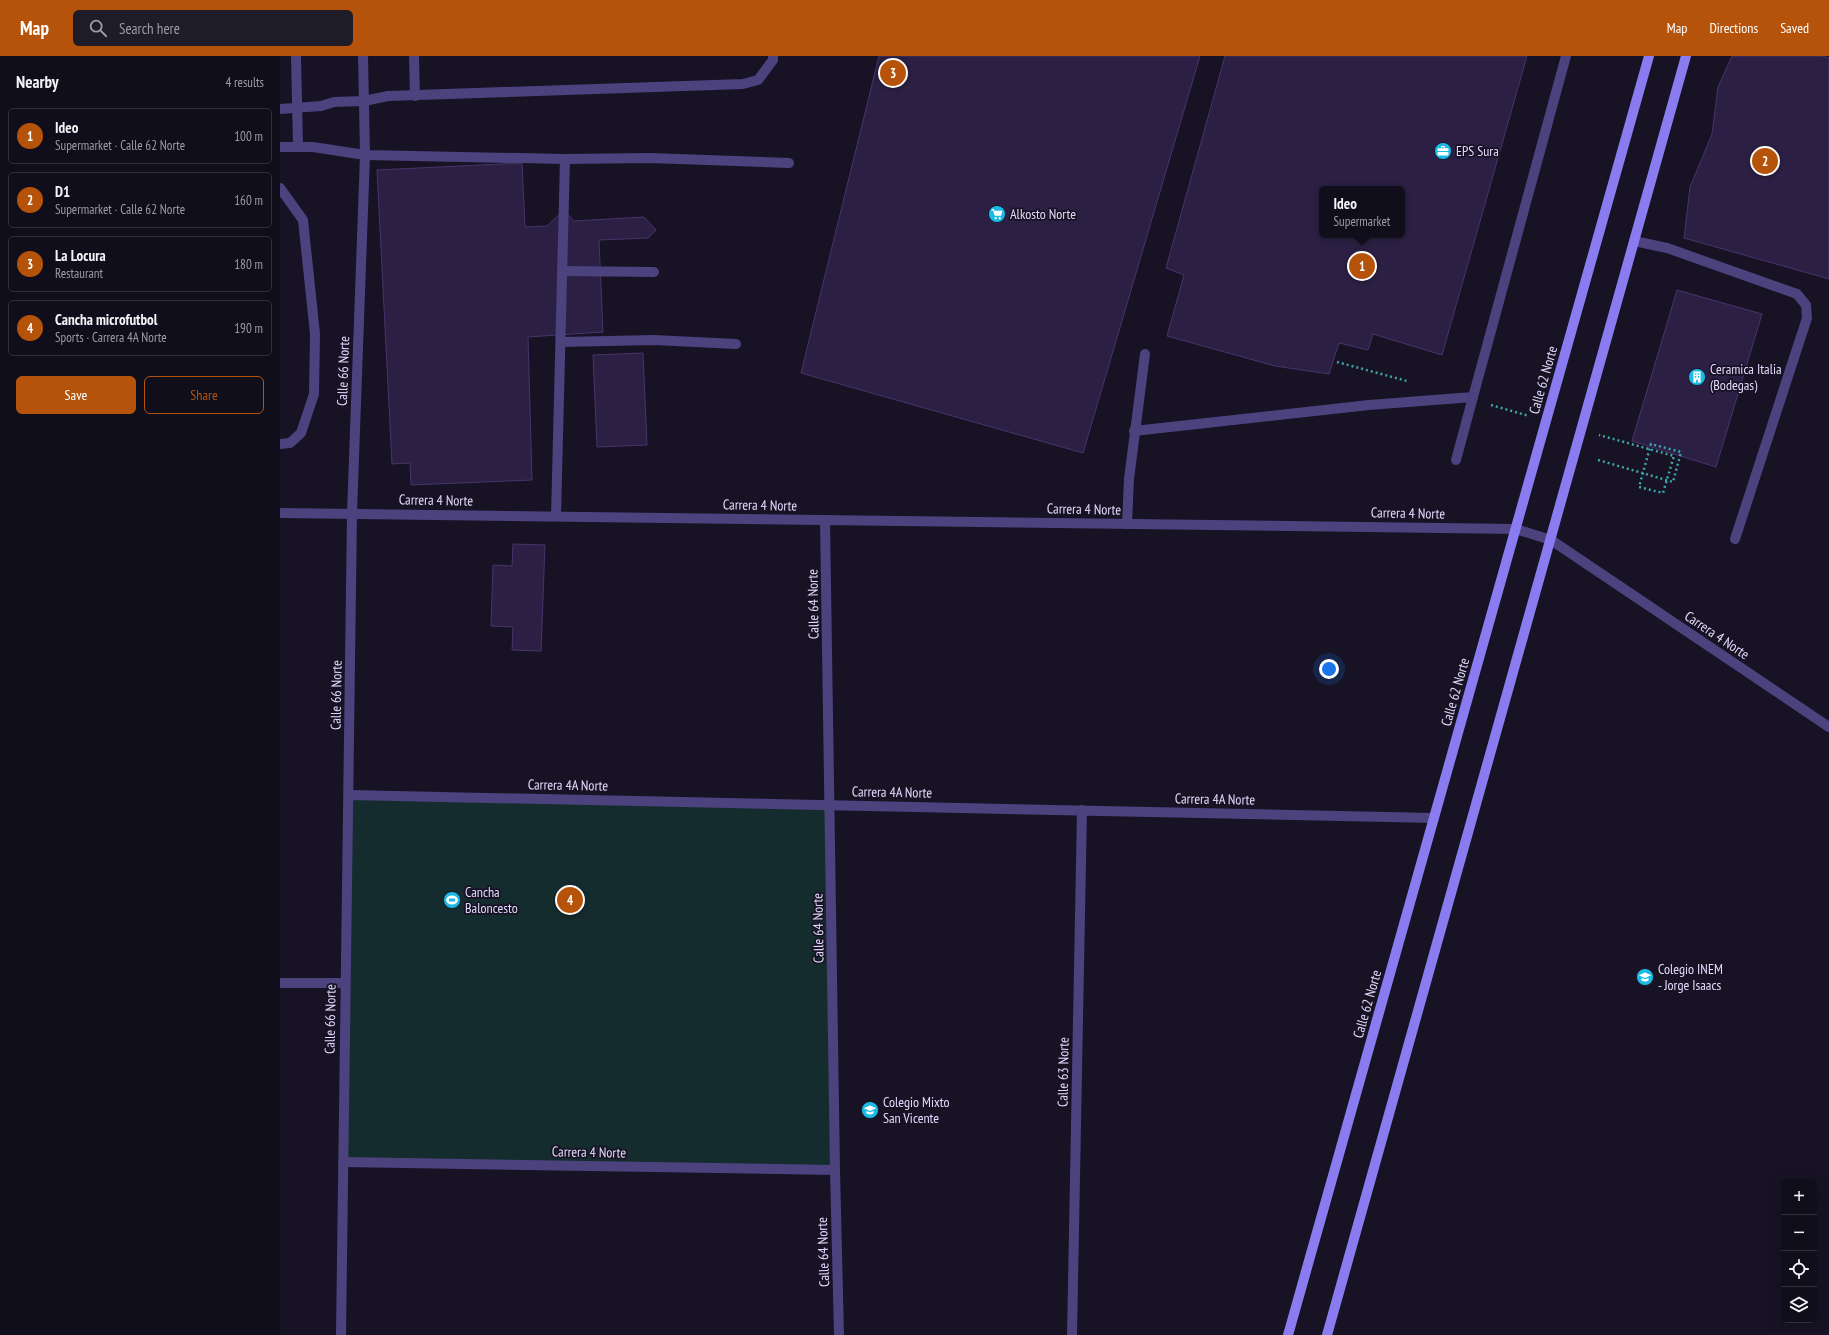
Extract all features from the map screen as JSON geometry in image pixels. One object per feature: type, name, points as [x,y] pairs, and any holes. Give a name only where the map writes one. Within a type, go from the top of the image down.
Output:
[{"type":"street","points":[[296,56],[298,146]]},
{"type":"street","name":"Calle 66 Norte","points":[[341,1335],[352,513],[365,155],[364,56]]},
{"type":"street","points":[[414,56],[415,96]]},
{"type":"street","points":[[280,109],[320,106],[334,102],[364,101],[388,96],[742,84],[758,80],[772,60],[773,56]]},
{"type":"street","points":[[1456,460],[1566,56]]},
{"type":"street","name":"Calle 62 Norte","points":[[1288,1335],[1649,56]]},
{"type":"street","points":[[1327,1335],[1686,56]]},
{"type":"street","points":[[280,147],[298,146],[333,149],[365,155],[565,159],[650,158],[789,163]]},
{"type":"street","points":[[556,516],[565,159]]},
{"type":"street","points":[[280,188],[303,220],[315,334],[314,394],[301,433],[290,443],[280,444]]},
{"type":"street","points":[[1634,241],[1667,248],[1797,294],[1806,305],[1807,318],[1735,539]]},
{"type":"street","points":[[562,271],[654,272]]},
{"type":"street","points":[[561,342],[654,340],[736,344]]},
{"type":"street","points":[[1127,524],[1129,479],[1134,431],[1145,354]]},
{"type":"street","points":[[1134,431],[1369,405],[1473,397]]},
{"type":"street","name":"Carrera 4 Norte","points":[[280,513],[1516,529],[1551,540],[1829,727]]},
{"type":"street","name":"Calle 64 Norte","points":[[826,520],[835,1170],[840,1335]]},
{"type":"street","name":"Carrera 4A Norte","points":[[349,795],[1434,818]]},
{"type":"street","name":"Calle 63 Norte","points":[[1072,1335],[1082,810]]},
{"type":"street","points":[[280,983],[345,983]]},
{"type":"street","name":"Carrera 4 Norte","points":[[343,1162],[835,1170]]},
{"type":"path","points":[[1598,460],[1673,482],[1682,452],[1651,444],[1647,460]]},
{"type":"green space","points":[[349,795],[830,805],[835,1170],[343,1162]]},
{"type":"building","name":"Alkosto Norte","points":[[879,56],[1200,56],[1083,453],[801,373]]},
{"type":"building","points":[[1225,56],[1527,56],[1442,355],[1373,334],[1368,350],[1339,343],[1329,374],[1275,366],[1167,336],[1184,275],[1166,268]]},
{"type":"building","points":[[1732,56],[1822,56],[1829,58],[1829,279],[1684,238],[1690,187],[1712,134],[1718,87]]},
{"type":"building","points":[[522,163],[525,227],[547,226],[564,210],[574,221],[644,217],[656,230],[648,238],[599,240],[603,332],[528,337],[532,480],[411,485],[410,463],[392,464],[377,170]]},
{"type":"building","name":"Ceramica Italia (Bodegas)","points":[[1677,290],[1762,314],[1716,467],[1632,441]]},
{"type":"building","points":[[643,353],[647,445],[597,447],[593,355]]},
{"type":"building","points":[[513,544],[545,545],[541,651],[512,650],[513,627],[491,626],[493,565],[512,566]]},
{"type":"place","name":"La Locura","points":[[893,73]]},
{"type":"place","name":"EPS Sura","points":[[1443,151]]},
{"type":"place","name":"D1","points":[[1765,161]]},
{"type":"place","name":"Alkosto Norte","points":[[997,214]]},
{"type":"place","name":"Ideo","points":[[1362,266]]},
{"type":"place","name":"Ceramica Italia (Bodegas)","points":[[1697,377]]},
{"type":"place","name":"Cancha Baloncesto","points":[[452,900]]},
{"type":"place","name":"Cancha microfutbol","points":[[570,900]]},
{"type":"place","name":"Colegio INEM - Jorge Isaacs","points":[[1645,977]]},
{"type":"place","name":"Colegio Mixto San Vicente","points":[[870,1110]]}]
